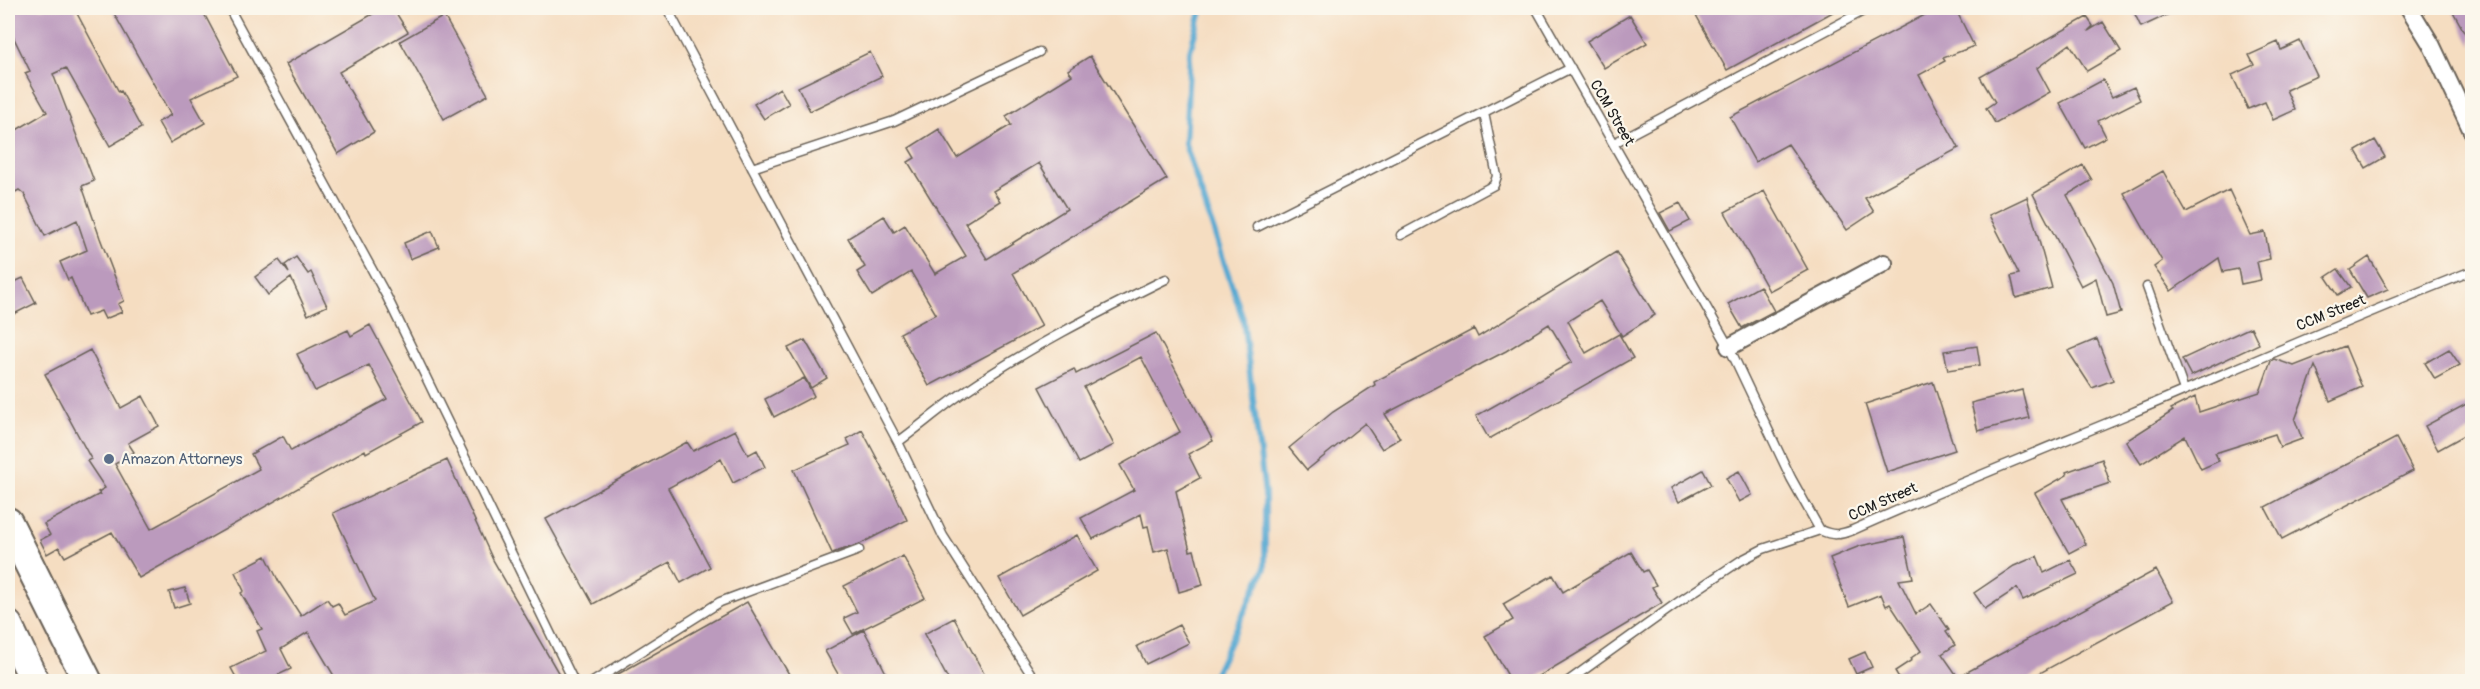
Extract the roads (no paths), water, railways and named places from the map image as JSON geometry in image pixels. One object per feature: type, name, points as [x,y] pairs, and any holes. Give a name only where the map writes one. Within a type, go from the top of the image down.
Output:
[{"type":"highway","points":[[8,522],[88,681]]},
{"type":"highway","points":[[8,625],[36,681]]},
{"type":"street","points":[[2409,8],[2431,44],[2472,131]]},
{"type":"street","points":[[1729,347],[1884,263]]},
{"type":"lane","points":[[230,8],[387,297],[574,681]]},
{"type":"lane","points":[[667,8],[898,442],[943,536],[1036,681]]},
{"type":"lane","name":"CCM Street","points":[[1536,8],[1729,347],[1791,478],[1820,530],[1839,535],[1969,478],[2333,326],[2472,271]]},
{"type":"lane","points":[[1614,143],[1869,8]]},
{"type":"lane","points":[[752,168],[894,121],[1039,52]]},
{"type":"lane","points":[[1257,226],[1571,69]]},
{"type":"lane","points":[[1401,235],[1494,185],[1497,176],[1484,113]]},
{"type":"lane","points":[[898,442],[964,392],[1039,345],[1096,313],[1166,279]]},
{"type":"lane","points":[[2147,288],[2184,390]]},
{"type":"lane","points":[[1567,681],[1740,561],[1773,545],[1820,530]]},
{"type":"lane","points":[[593,681],[720,602],[859,550]]},
{"type":"waterway","points":[[1202,8],[1190,51],[1185,144],[1243,319],[1265,494],[1265,568],[1211,682]]},
{"type":"place","name":"Amazon Attorneys","points":[[109,459]]}]
